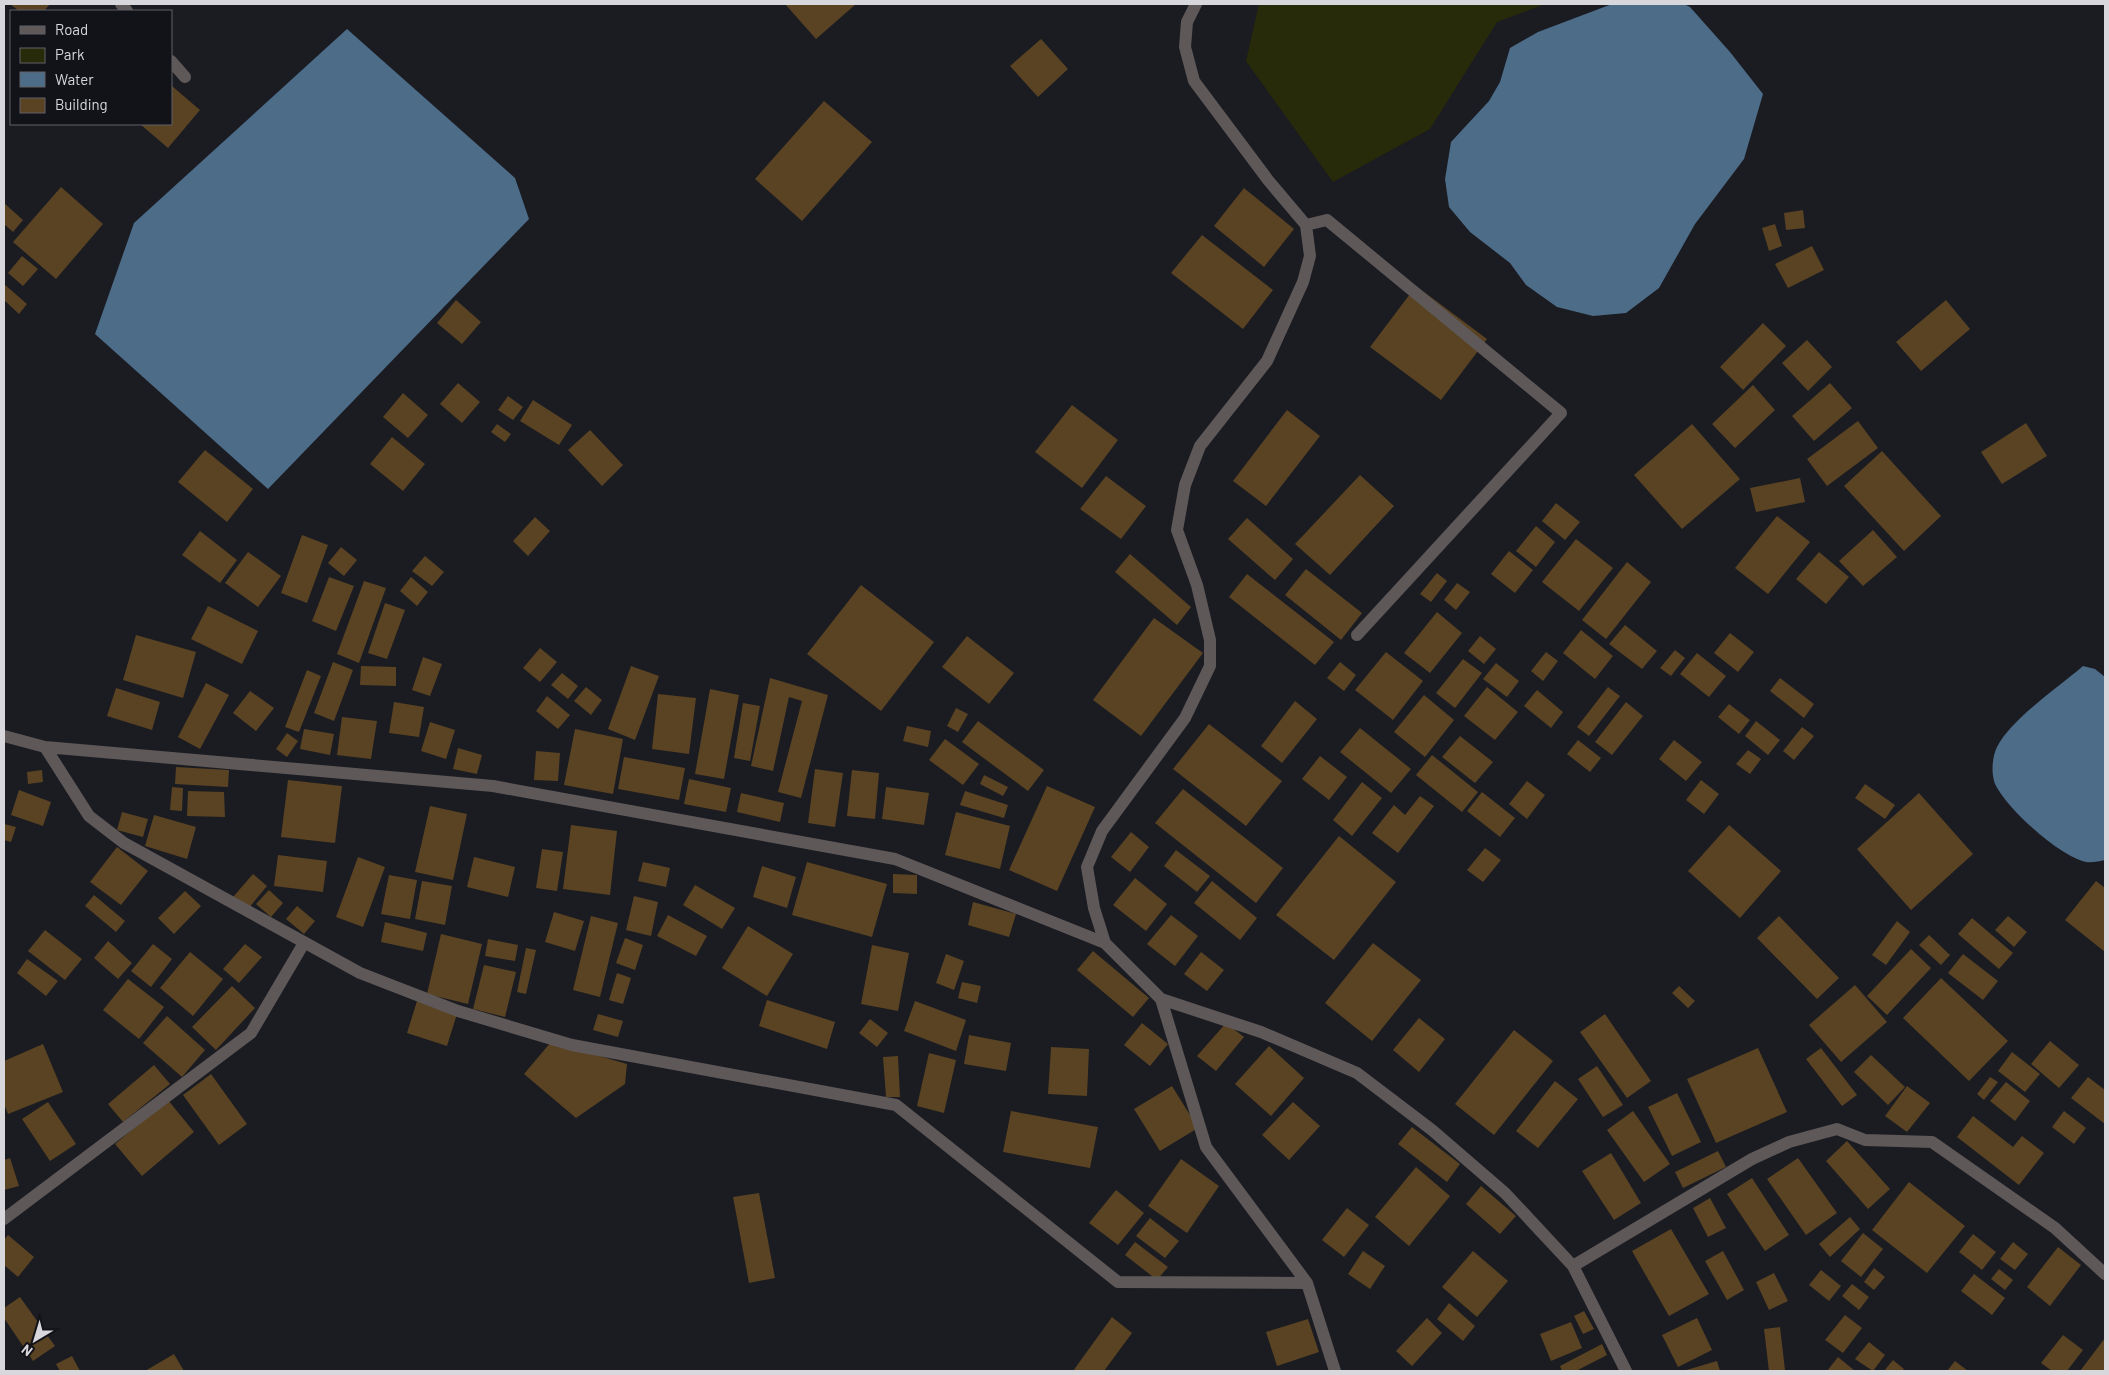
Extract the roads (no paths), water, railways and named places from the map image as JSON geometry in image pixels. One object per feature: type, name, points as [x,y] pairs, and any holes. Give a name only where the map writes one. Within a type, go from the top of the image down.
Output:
[{"type":"street","points":[[1105,943],[1094,908],[1087,867],[1102,832],[1185,718],[1210,666],[1210,640],[1197,584],[1177,530],[1185,486],[1200,446],[1267,361],[1303,282],[1310,256],[1306,225],[1268,180],[1194,81],[1185,47],[1187,22],[1196,4]]},
{"type":"street","points":[[172,63],[185,78]]},
{"type":"street","points":[[1306,225],[1327,220],[1561,413],[1357,635]]},
{"type":"street","points":[[4,736],[46,747],[494,786],[895,859],[1105,943],[1161,999],[1261,1032],[1357,1073],[1432,1130],[1505,1193],[1573,1266],[1626,1371]]},
{"type":"street","points":[[46,747],[89,816],[124,843],[360,973],[458,1011],[572,1046],[896,1105],[1118,1282],[1307,1283]]},
{"type":"street","points":[[4,1219],[251,1033],[304,943]]},
{"type":"street","points":[[1161,999],[1206,1147],[1307,1283],[1335,1371]]},
{"type":"street","points":[[1573,1266],[1752,1158],[1789,1142],[1837,1130],[1865,1140],[1932,1142],[2055,1228],[2105,1274]]},
{"type":"water","points":[[1612,4],[1684,4],[1690,7],[1730,52],[1763,94],[1744,159],[1695,224],[1659,288],[1626,313],[1593,316],[1557,307],[1526,285],[1510,263],[1470,232],[1449,207],[1445,179],[1451,142],[1489,101],[1500,82],[1510,48],[1538,32]]},
{"type":"water","points":[[347,29],[515,178],[529,219],[268,489],[95,334],[134,223]]},
{"type":"water","points":[[2083,666],[2095,669],[2105,677],[2105,860],[2091,862],[2075,858],[2062,851],[2022,818],[2001,794],[1995,784],[1993,770],[1993,760],[1997,747],[2013,725]]}]
